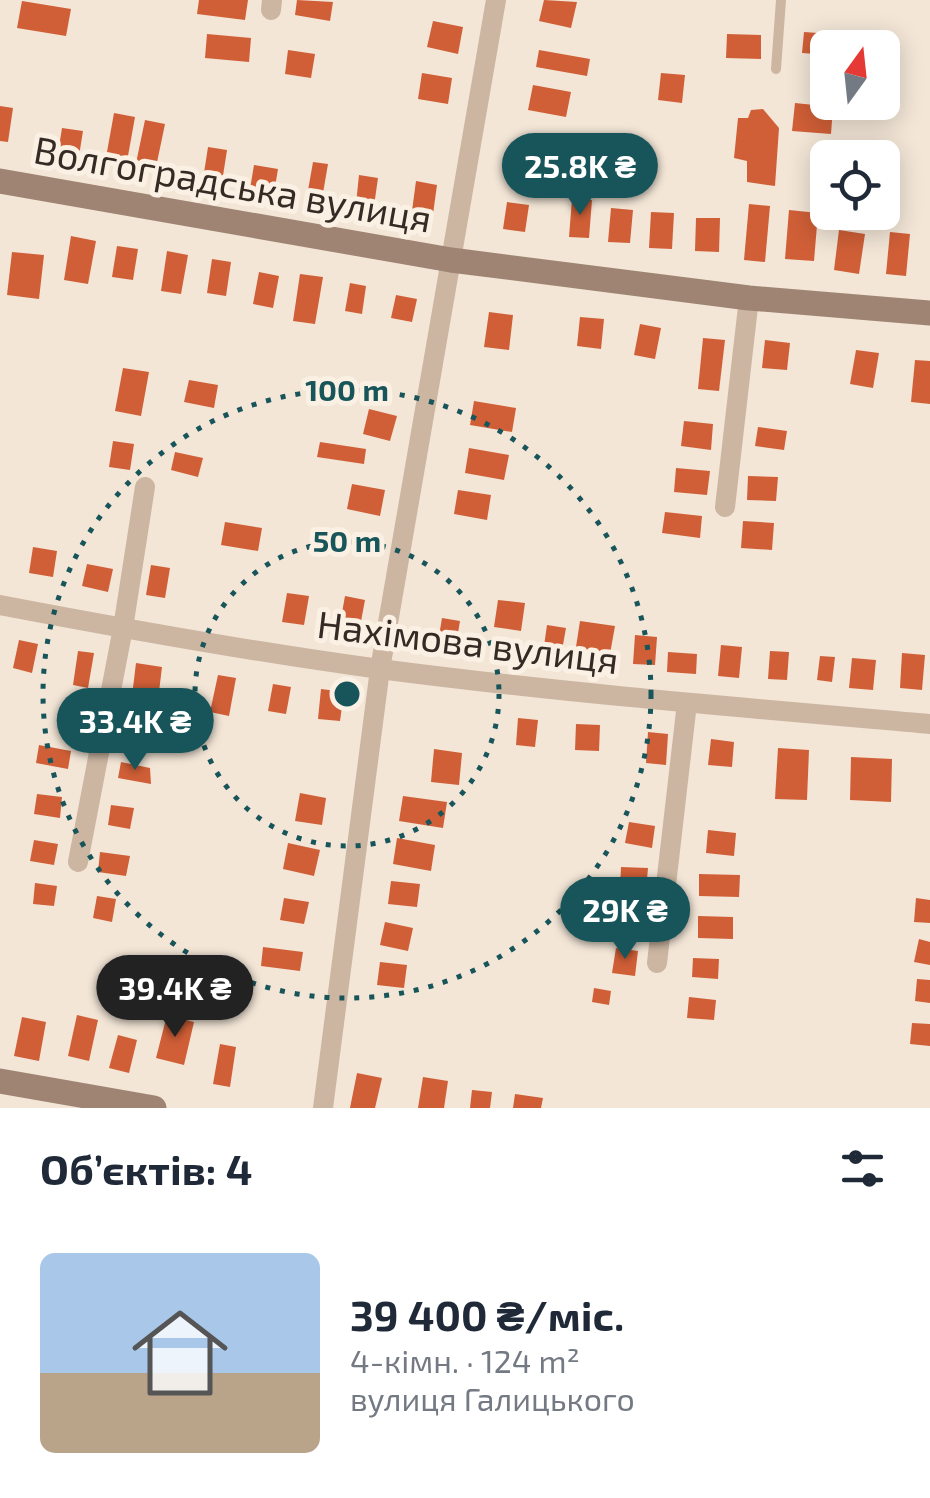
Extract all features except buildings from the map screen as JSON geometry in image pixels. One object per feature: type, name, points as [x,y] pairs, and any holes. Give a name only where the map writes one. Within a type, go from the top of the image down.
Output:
[{"type":"street","points":[[323,1108],[380,669],[496,0]]},
{"type":"street","name":"Волгоградська вулиця","points":[[0,181],[451,260],[749,298],[930,313]]},
{"type":"street","points":[[724,507],[749,298]]},
{"type":"street","points":[[78,862],[123,628],[144,487]]},
{"type":"street","name":"Нахімова вулиця","points":[[0,605],[380,669],[687,703],[930,724]]},
{"type":"street","points":[[658,963],[687,703]]},
{"type":"street","points":[[0,1081],[154,1108]]},
{"type":"lane","points":[[776,68],[781,0]]}]
